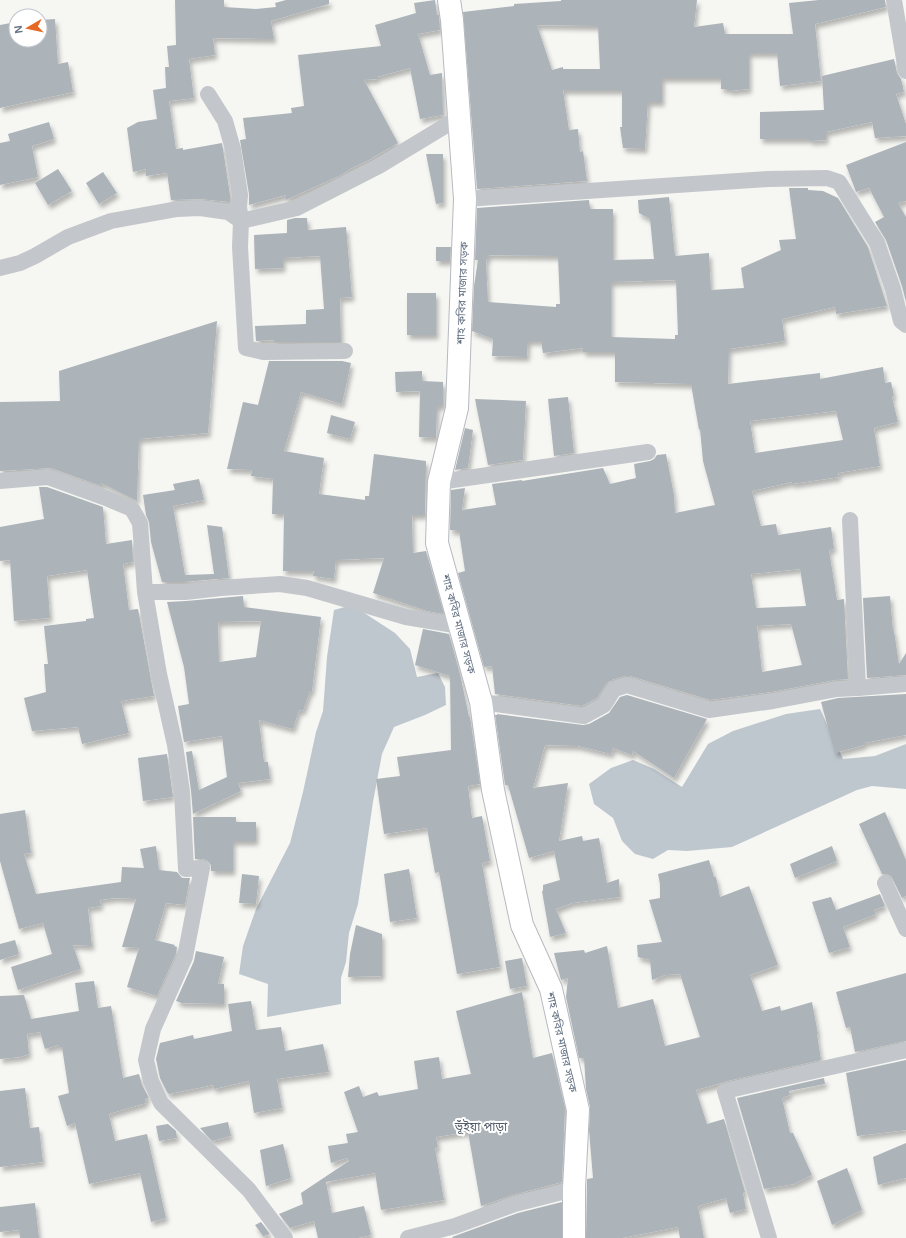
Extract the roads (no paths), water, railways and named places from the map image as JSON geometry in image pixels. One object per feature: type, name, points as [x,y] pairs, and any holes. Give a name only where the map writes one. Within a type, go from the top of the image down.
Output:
[{"type":"street","name":"শাহ কবির মাজার সড়ক","points":[[449,0],[460,117],[465,199],[458,408],[440,482],[437,543],[481,702],[493,790],[522,925],[551,988],[578,1110],[574,1189],[574,1238]]},
{"type":"street","points":[[894,0],[906,71]]},
{"type":"street","points":[[208,94],[225,121],[233,149],[240,195],[240,247],[246,348],[263,352],[345,351]]},
{"type":"street","points":[[241,222],[297,208],[380,166],[460,117]]},
{"type":"street","points":[[465,199],[768,179],[828,178],[839,182],[877,243],[893,289],[901,321],[906,325]]},
{"type":"street","points":[[0,268],[20,264],[68,237],[111,221],[177,209],[200,208],[228,212],[241,222]]},
{"type":"street","points":[[440,482],[648,452]]},
{"type":"street","points":[[0,481],[48,477],[132,509],[140,523],[145,592],[159,674],[175,745],[182,792],[186,868],[202,868],[185,957],[153,1029],[146,1060],[151,1082],[161,1103],[249,1190],[285,1238]]},
{"type":"street","points":[[850,520],[858,688]]},
{"type":"street","points":[[145,592],[185,592],[280,584],[306,588],[406,617],[460,626]]},
{"type":"street","points":[[481,702],[584,716],[604,705],[614,689],[627,685],[709,710],[773,701],[836,689],[906,684]]},
{"type":"street","points":[[885,883],[906,929]]},
{"type":"street","points":[[769,1238],[725,1091],[906,1050]]},
{"type":"street","points":[[408,1238],[455,1226],[515,1204],[574,1189]]},
{"type":"district","name":"ভূঁইয়া পাড়া","points":[[481,1127]]}]
